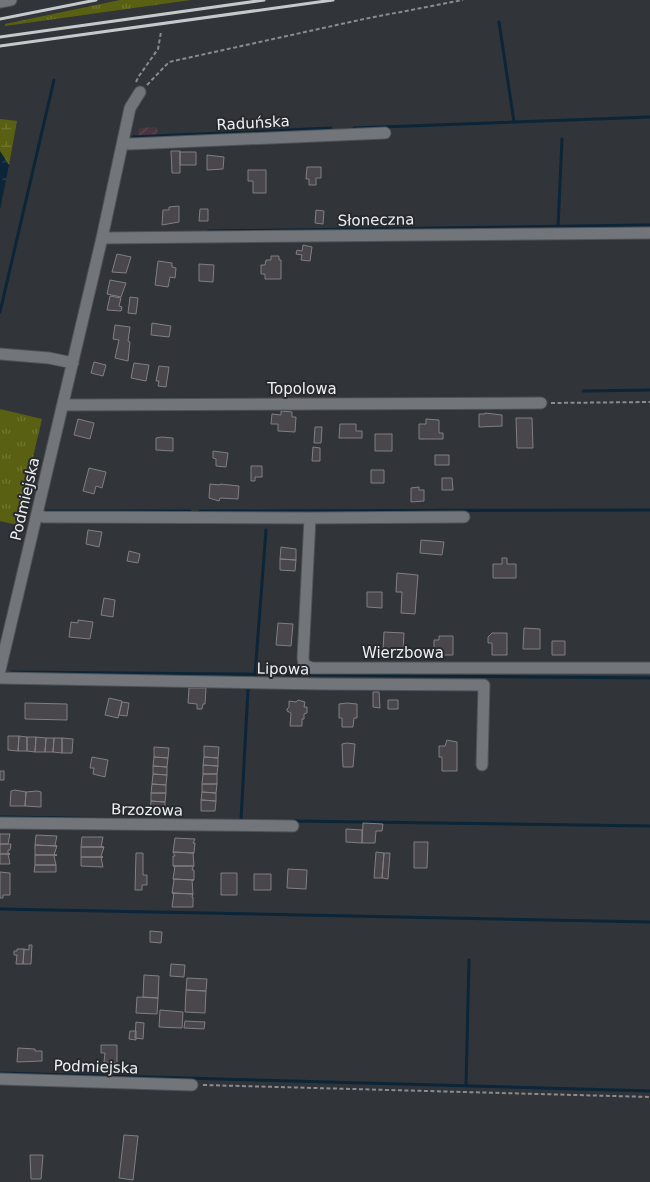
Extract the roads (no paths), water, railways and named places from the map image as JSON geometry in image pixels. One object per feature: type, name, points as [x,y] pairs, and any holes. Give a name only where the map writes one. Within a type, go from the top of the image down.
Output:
[{"type":"street","points":[[0,2],[11,0]]},
{"type":"street","name":"Podmiejska","points":[[0,670],[102,238],[130,108],[140,92]]},
{"type":"street","name":"Raduńska","points":[[123,143],[140,144],[385,133]]},
{"type":"street","name":"Słoneczna","points":[[102,238],[650,232]]},
{"type":"street","points":[[0,354],[49,358],[73,363]]},
{"type":"street","name":"Topolowa","points":[[63,405],[541,403]]},
{"type":"street","points":[[37,515],[44,517],[464,517]]},
{"type":"street","name":"Wierzbowa","points":[[310,518],[304,665],[312,668],[650,668]]},
{"type":"street","name":"Lipowa","points":[[0,678],[322,684],[484,684],[482,765]]},
{"type":"street","name":"Brzozowa","points":[[0,822],[294,826]]},
{"type":"street","name":"Podmiejska","points":[[0,1079],[192,1085]]},
{"type":"water","points":[[0,151],[9,165],[0,210]]},
{"type":"waterway","points":[[499,22],[514,122]]},
{"type":"waterway","points":[[0,312],[54,80]]},
{"type":"waterway","points":[[354,128],[650,117]]},
{"type":"waterway","points":[[133,137],[331,128]]},
{"type":"waterway","points":[[558,227],[562,139]]},
{"type":"waterway","points":[[208,231],[650,225]]},
{"type":"waterway","points":[[583,391],[650,390]]},
{"type":"waterway","points":[[200,511],[650,510]]},
{"type":"waterway","points":[[46,511],[190,511]]},
{"type":"waterway","points":[[255,675],[266,530]]},
{"type":"waterway","points":[[12,672],[650,678]]},
{"type":"waterway","points":[[241,820],[248,689]]},
{"type":"waterway","points":[[0,817],[130,819]]},
{"type":"waterway","points":[[293,821],[650,826]]},
{"type":"waterway","points":[[0,909],[650,922]]},
{"type":"waterway","points":[[466,1086],[469,960]]},
{"type":"waterway","points":[[0,1073],[650,1091]]},
{"type":"railway","points":[[0,19],[96,0]]},
{"type":"railway","points":[[0,37],[264,0]]},
{"type":"railway","points":[[0,46],[333,0]]}]
